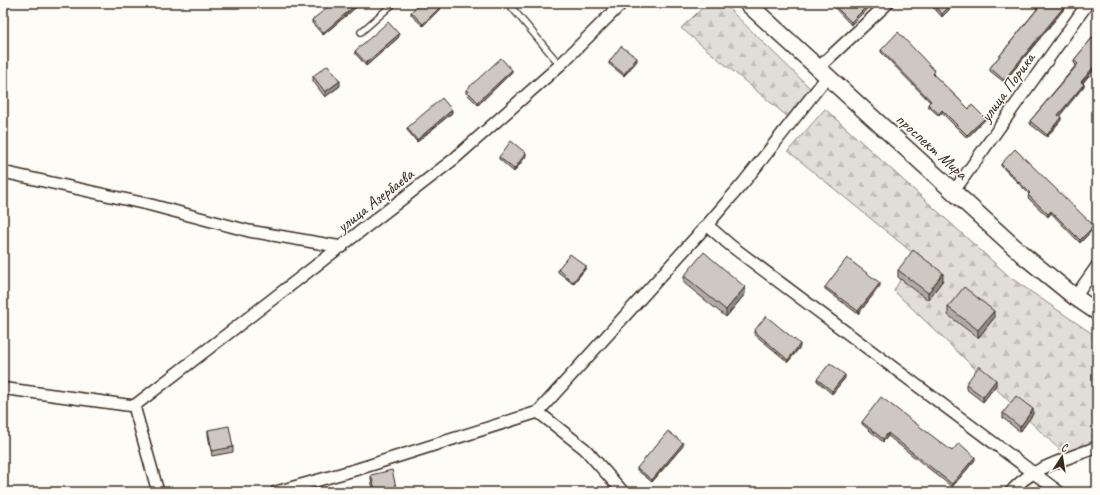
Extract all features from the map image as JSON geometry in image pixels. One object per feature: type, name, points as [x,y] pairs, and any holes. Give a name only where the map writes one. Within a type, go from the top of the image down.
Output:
[{"type":"main road","name":"проспект Мира","points":[[746,3],[1023,255],[1075,297],[1097,312]]},
{"type":"street","name":"улица Азербаева","points":[[134,406],[342,247],[454,159],[560,65],[622,3]]},
{"type":"street","points":[[276,492],[358,469],[538,412],[744,182],[822,73],[888,3]]},
{"type":"street","name":"улица Порика","points":[[954,191],[1088,3]]},
{"type":"street","points":[[3,172],[151,205],[249,231],[342,247]]},
{"type":"street","points":[[707,225],[730,245],[1059,492]]},
{"type":"street","points":[[1075,297],[1097,266]]},
{"type":"street","points":[[3,391],[8,389],[134,406],[158,492]]},
{"type":"street","points":[[538,412],[585,449],[622,492]]},
{"type":"street","points":[[1011,492],[1016,486],[1034,473],[1097,447]]},
{"type":"lane","points":[[361,32],[394,3]]},
{"type":"lane","points":[[508,3],[560,65]]},
{"type":"green space","points":[[708,3],[723,3],[810,88],[788,117],[681,28]]},
{"type":"green space","points":[[825,109],[1011,278],[1097,337],[1097,440],[1065,455],[894,291],[914,254],[788,151]]},
{"type":"building","points":[[333,3],[358,3],[323,33],[312,20]]},
{"type":"building","points":[[420,3],[444,3],[423,24],[411,12]]},
{"type":"building","points":[[832,3],[870,3],[851,22]]},
{"type":"building","points":[[932,3],[953,3],[942,14]]},
{"type":"building","points":[[1038,3],[1067,3],[1004,80],[990,68],[1039,7],[1036,5]]},
{"type":"building","points":[[388,22],[399,34],[366,63],[355,51]]},
{"type":"building","points":[[898,32],[935,71],[933,74],[969,109],[972,105],[985,118],[967,135],[942,110],[939,114],[928,104],[931,101],[881,50]]},
{"type":"building","points":[[1097,32],[1097,63],[1081,82],[1084,84],[1058,115],[1061,117],[1047,135],[1030,121],[1078,64],[1074,60]]},
{"type":"building","points":[[621,46],[637,58],[624,74],[609,62]]},
{"type":"building","points":[[501,58],[512,70],[478,102],[466,90]]},
{"type":"building","points":[[328,65],[340,81],[325,92],[313,76]]},
{"type":"building","points":[[442,98],[452,110],[417,140],[407,128]]},
{"type":"building","points":[[511,141],[526,153],[514,169],[499,157]]},
{"type":"building","points":[[1015,149],[1094,226],[1080,240],[1051,211],[1048,214],[1028,195],[1030,193],[1001,164]]},
{"type":"building","points":[[913,250],[943,273],[928,293],[898,270]]},
{"type":"building","points":[[704,252],[745,287],[726,310],[684,276]]},
{"type":"building","points":[[570,254],[586,266],[573,282],[558,269]]},
{"type":"building","points":[[847,258],[880,283],[858,311],[825,287]]},
{"type":"building","points":[[964,287],[994,311],[978,330],[948,307]]},
{"type":"building","points":[[766,316],[800,344],[788,360],[754,331]]},
{"type":"building","points":[[830,363],[845,375],[832,391],[817,379]]},
{"type":"building","points":[[979,366],[996,380],[983,397],[966,384]]},
{"type":"building","points":[[1016,396],[1033,409],[1020,427],[1003,413]]},
{"type":"building","points":[[881,397],[952,451],[959,443],[975,457],[952,484],[888,433],[883,439],[862,422]]},
{"type":"building","points":[[229,426],[233,447],[212,451],[208,430]]},
{"type":"building","points":[[668,431],[683,443],[652,480],[637,468]]},
{"type":"building","points":[[392,470],[397,491],[376,492],[371,475]]},
{"type":"building","points":[[341,489],[341,492],[331,492]]}]
